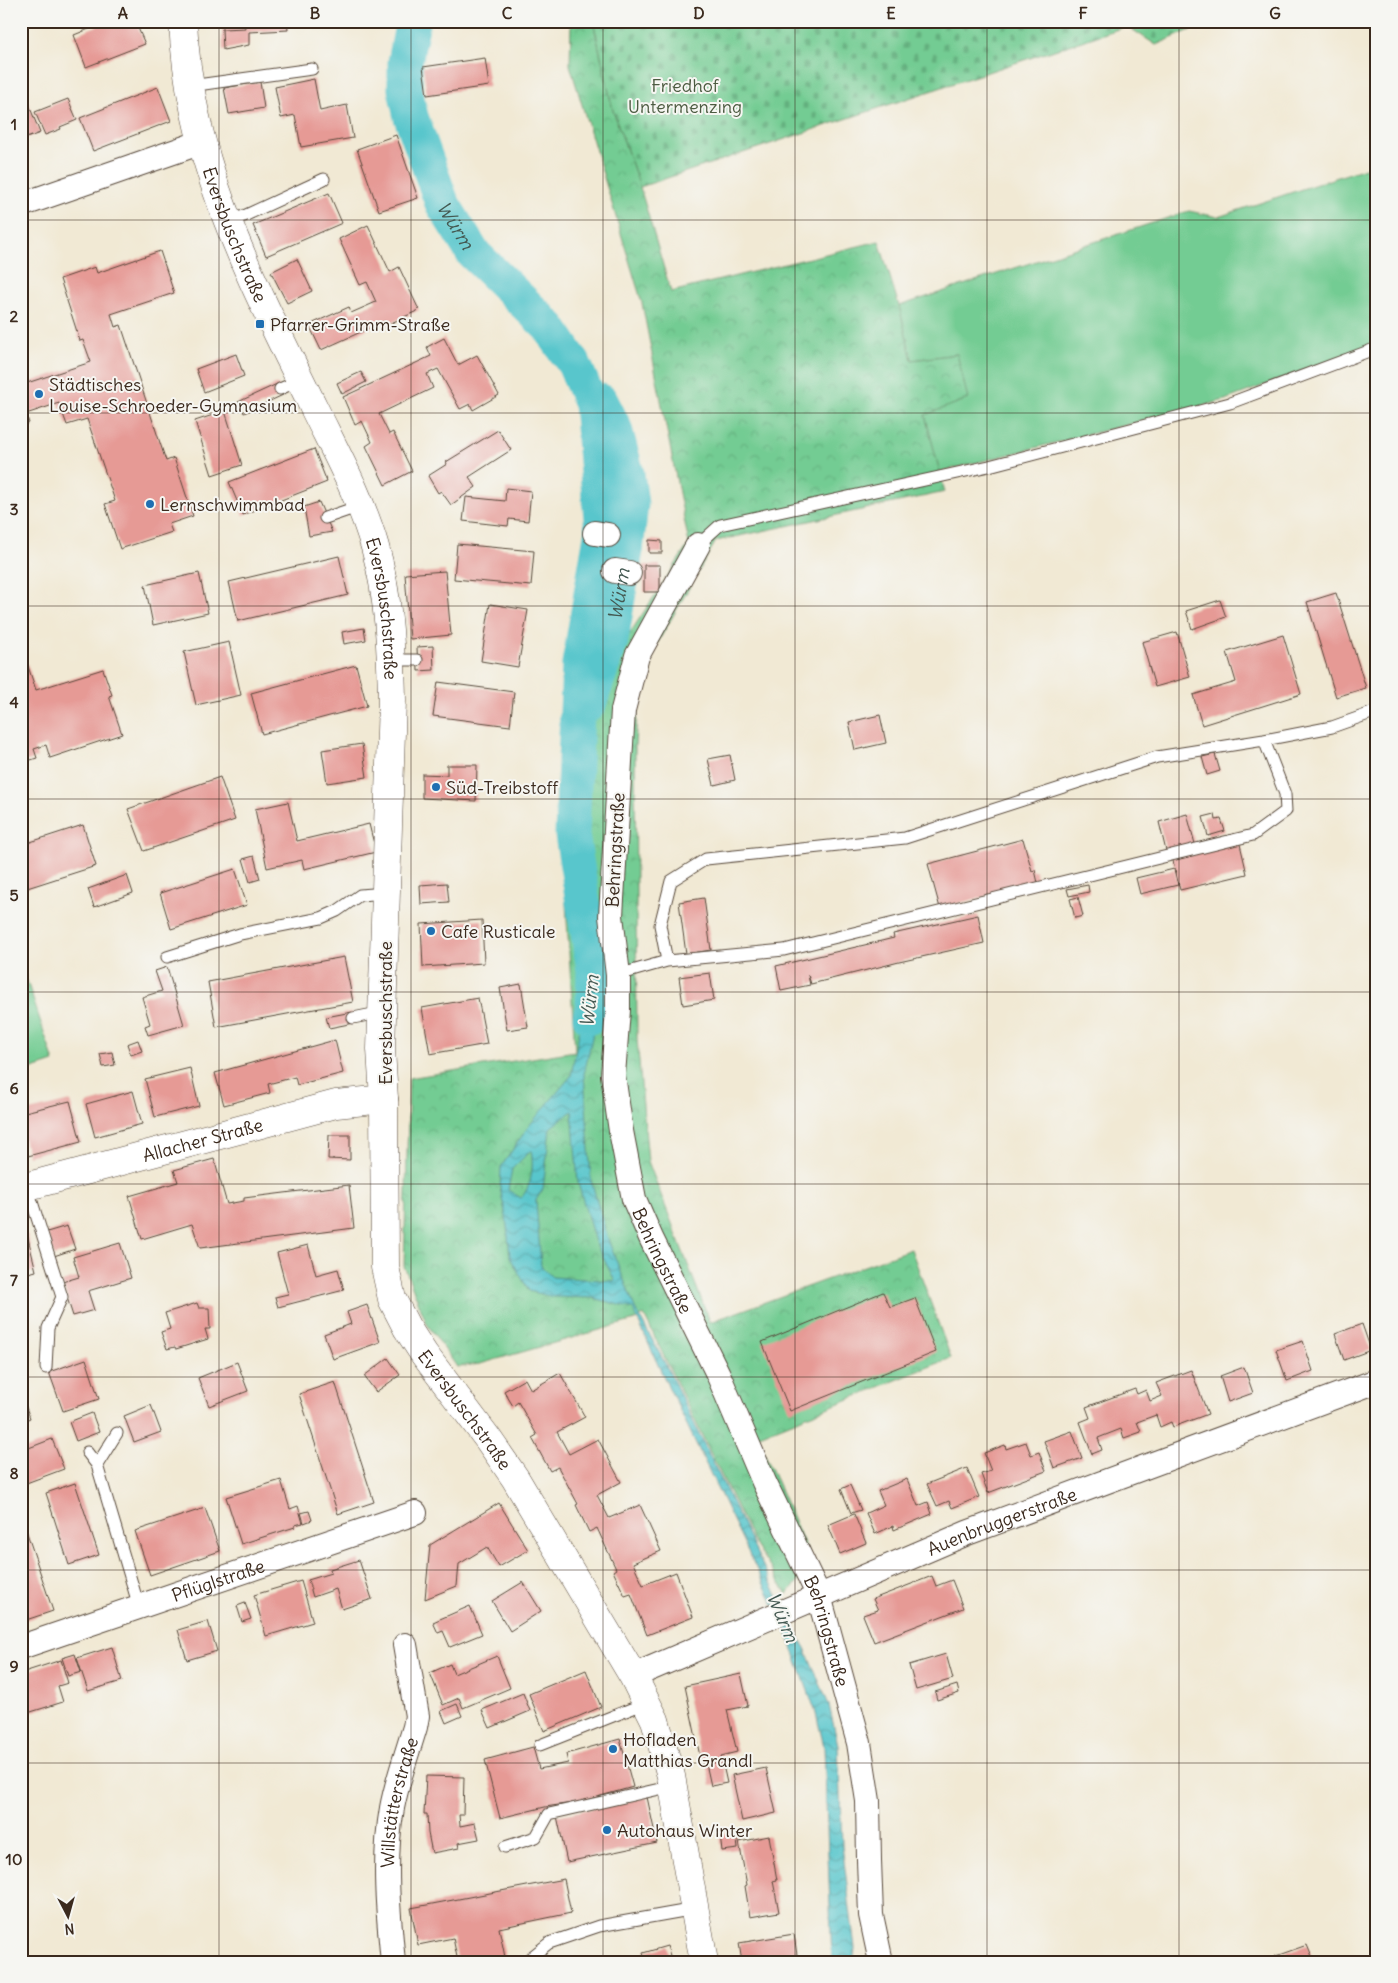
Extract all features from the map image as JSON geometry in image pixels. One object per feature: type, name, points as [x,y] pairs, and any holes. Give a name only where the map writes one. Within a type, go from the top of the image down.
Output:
[{"type":"main road","name":"Eversbuschstraße","points":[[183,21],[184,52],[202,142],[227,221],[290,385],[360,506],[374,546],[404,660],[392,700],[381,1049],[384,1099],[385,1267],[392,1298],[407,1328],[424,1354],[515,1478],[633,1676],[655,1720],[673,1786],[704,1962]]},
{"type":"main road","name":"Allacher Straße","points":[[24,1187],[336,1104],[384,1099]]},
{"type":"street","points":[[21,206],[202,142]]},
{"type":"street","name":"Behringstraße","points":[[698,545],[637,656],[622,710],[611,916],[618,975],[614,1076],[621,1131],[634,1199],[651,1238],[718,1374],[764,1482],[810,1600],[859,1743],[868,1801],[868,1860],[872,1915],[881,1962]]},
{"type":"street","name":"Auenbruggerstraße","points":[[633,1676],[966,1533],[1377,1382]]},
{"type":"street","name":"Pflüglstraße","points":[[21,1647],[414,1513]]},
{"type":"street","name":"Willstätterstraße","points":[[393,1962],[388,1906],[388,1838],[392,1808],[417,1716],[405,1644]]},
{"type":"lane","points":[[190,86],[312,69]]},
{"type":"lane","points":[[227,221],[244,216],[324,179]]},
{"type":"lane","points":[[698,545],[720,525],[989,466],[1230,403],[1377,348]]},
{"type":"lane","points":[[326,518],[360,506]]},
{"type":"lane","points":[[668,961],[660,925],[671,881],[706,859],[905,838],[1157,756],[1264,740],[1332,727],[1377,711]]},
{"type":"lane","points":[[618,975],[668,961],[784,950],[1253,835],[1286,811],[1285,794],[1264,740]]},
{"type":"lane","points":[[167,957],[240,934],[321,918],[337,911],[360,895],[386,893]]},
{"type":"lane","points":[[352,1018],[383,1012]]},
{"type":"lane","points":[[24,1187],[62,1297],[48,1328],[46,1368]]},
{"type":"lane","points":[[97,1465],[117,1433]]},
{"type":"lane","points":[[87,1452],[97,1465],[139,1607]]},
{"type":"lane","points":[[540,1745],[646,1703]]},
{"type":"lane","points":[[505,1847],[536,1837],[549,1814],[673,1786]]},
{"type":"lane","points":[[525,1962],[549,1943],[599,1926],[695,1909]]},
{"type":"green space","points":[[571,21],[593,21],[613,111],[640,187],[671,292],[879,241],[899,306],[912,360],[957,354],[968,399],[925,415],[945,492],[716,541],[639,675],[635,746],[637,1039],[648,1161],[710,1322],[911,1249],[951,1358],[757,1436],[813,1564],[787,1594],[753,1541],[644,1315],[635,1320],[480,1364],[457,1367],[427,1324],[404,1266],[409,1078],[575,1051],[562,838],[575,667],[610,663],[689,544],[642,303],[570,65]]},
{"type":"green space","name":"Friedhof Untermenzing","points":[[593,21],[1211,21],[1156,45],[1127,26],[640,187],[613,111]]},
{"type":"green space","points":[[1377,164],[1377,343],[1225,400],[939,472],[925,415],[957,354],[912,360],[899,306],[1189,211],[1218,217]]},
{"type":"green space","points":[[21,963],[54,1062],[21,1073]]},
{"type":"water","points":[[591,968],[596,968],[599,1006],[584,1074],[591,1180],[609,1242],[635,1308],[665,1363],[792,1626],[805,1648],[829,1705],[838,1745],[842,1845],[855,1948],[853,1962],[832,1962],[824,1746],[815,1710],[785,1628],[633,1309],[594,1298],[553,1297],[529,1291],[510,1257],[506,1217],[500,1188],[501,1167],[528,1127],[571,1076]],"holes":[[[572,1111],[578,1183],[595,1242],[615,1281],[552,1277],[541,1266],[536,1200],[543,1189],[550,1128]],[[531,1150],[530,1182],[521,1198],[508,1190],[512,1169]]]},
{"type":"building","points":[[109,21],[135,21],[145,44],[86,67],[74,35]]},
{"type":"building","points":[[244,21],[287,21],[288,30],[249,32],[249,45],[223,50],[222,29],[245,28]]},
{"type":"building","points":[[485,58],[489,86],[427,95],[423,67]]},
{"type":"building","points":[[314,79],[320,111],[347,105],[353,138],[301,147],[295,115],[281,118],[275,87]]},
{"type":"building","points":[[260,82],[264,108],[229,114],[224,88]]},
{"type":"building","points":[[158,87],[171,121],[93,151],[80,118]]},
{"type":"building","points":[[68,99],[77,120],[45,135],[35,112]]},
{"type":"building","points":[[27,100],[40,133],[21,140],[21,102]]},
{"type":"building","points":[[396,135],[418,198],[379,211],[357,149]]},
{"type":"building","points":[[329,193],[342,223],[266,256],[253,225]]},
{"type":"building","points":[[368,225],[390,272],[399,267],[419,310],[387,325],[385,321],[321,350],[309,325],[349,307],[351,313],[376,302],[367,282],[360,285],[339,239]]},
{"type":"building","points":[[160,251],[174,293],[111,314],[115,327],[121,325],[166,461],[174,458],[193,516],[169,524],[172,532],[120,549],[105,504],[115,501],[87,419],[67,425],[59,403],[26,414],[29,423],[21,426],[21,385],[91,362],[83,340],[80,341],[60,279],[95,267],[97,273]]},
{"type":"building","points":[[297,259],[312,291],[287,303],[271,272]]},
{"type":"building","points":[[444,338],[458,365],[477,355],[499,395],[473,410],[470,404],[460,409],[438,369],[427,374],[433,388],[379,414],[389,434],[393,432],[412,471],[385,485],[366,446],[372,442],[362,421],[355,425],[343,397],[431,356],[427,347]]},
{"type":"building","points":[[236,354],[244,376],[204,392],[196,369]]},
{"type":"building","points":[[361,372],[366,382],[342,394],[337,383]]},
{"type":"building","points":[[277,384],[283,395],[244,413],[238,402]]},
{"type":"building","points":[[225,411],[242,465],[212,475],[195,421]]},
{"type":"building","points":[[498,430],[511,450],[469,477],[476,487],[451,505],[441,491],[438,493],[428,476],[447,464],[446,462]]},
{"type":"building","points":[[314,449],[327,482],[243,515],[229,482]]},
{"type":"building","points":[[506,488],[531,491],[528,521],[509,519],[508,526],[463,521],[466,497],[505,501]]},
{"type":"building","points":[[319,502],[332,532],[309,536],[304,507]]},
{"type":"building","points":[[649,540],[662,541],[662,553],[649,553]]},
{"type":"building","points":[[457,544],[534,551],[531,586],[454,579]]},
{"type":"building","points":[[339,556],[348,595],[238,621],[229,582]]},
{"type":"building","points":[[644,565],[660,565],[660,592],[644,592]]},
{"type":"building","points":[[445,571],[451,635],[410,639],[405,574]]},
{"type":"building","points":[[199,573],[208,613],[153,625],[145,585]]},
{"type":"building","points":[[1336,593],[1366,688],[1336,697],[1307,602]]},
{"type":"building","points":[[1220,600],[1226,617],[1192,629],[1186,611]]},
{"type":"building","points":[[490,604],[528,610],[518,667],[481,661]]},
{"type":"building","points":[[364,628],[366,640],[344,644],[342,632]]},
{"type":"building","points":[[1177,632],[1190,677],[1155,687],[1142,642]]},
{"type":"building","points":[[1283,635],[1301,694],[1202,725],[1193,695],[1236,682],[1227,652]]},
{"type":"building","points":[[229,642],[241,695],[196,705],[184,652]]},
{"type":"building","points":[[21,646],[36,690],[103,669],[112,695],[109,696],[122,734],[50,758],[46,745],[34,749],[37,758],[21,763]]},
{"type":"building","points":[[433,646],[434,670],[418,671],[417,647]]},
{"type":"building","points":[[356,665],[367,706],[262,734],[251,693]]},
{"type":"building","points":[[438,682],[514,692],[510,726],[433,716]]},
{"type":"building","points":[[880,715],[886,743],[855,750],[849,722]]},
{"type":"building","points":[[362,744],[367,777],[327,783],[322,750]]},
{"type":"building","points":[[1215,754],[1220,771],[1207,775],[1202,757]]},
{"type":"building","points":[[730,755],[735,780],[714,785],[708,759]]},
{"type":"building","points":[[447,765],[477,765],[476,801],[422,798],[422,774],[447,775]]},
{"type":"building","points":[[220,777],[235,820],[144,851],[128,809]]},
{"type":"building","points":[[288,802],[297,841],[369,824],[376,852],[304,869],[302,860],[267,868],[255,809]]},
{"type":"building","points":[[1187,814],[1195,844],[1166,851],[1159,822]]},
{"type":"building","points":[[1215,814],[1216,820],[1221,819],[1225,831],[1208,836],[1203,817]]},
{"type":"building","points":[[83,825],[96,866],[21,890],[21,845]]},
{"type":"building","points":[[1023,839],[1032,871],[1035,870],[1038,883],[940,908],[928,864]]},
{"type":"building","points":[[1239,840],[1247,874],[1180,890],[1172,857]]},
{"type":"building","points":[[254,856],[260,879],[250,882],[243,859]]},
{"type":"building","points":[[235,869],[247,905],[171,929],[160,893]]},
{"type":"building","points":[[1174,869],[1178,885],[1140,894],[1136,878]]},
{"type":"building","points":[[127,875],[133,893],[94,907],[88,889]]},
{"type":"building","points":[[447,883],[449,902],[421,904],[420,885]]},
{"type":"building","points":[[1088,885],[1089,892],[1069,896],[1067,889]]},
{"type":"building","points":[[1078,897],[1083,916],[1075,918],[1070,899]]},
{"type":"building","points":[[704,898],[711,950],[686,954],[679,902]]},
{"type":"building","points":[[978,915],[984,943],[811,984],[808,975],[810,985],[781,991],[776,966],[894,938],[893,934]]},
{"type":"building","points":[[482,920],[484,963],[423,967],[421,924]]},
{"type":"building","points":[[344,957],[353,1002],[216,1027],[208,982]]},
{"type":"building","points":[[167,967],[184,1025],[148,1035],[145,1026],[150,1024],[142,997],[162,991],[155,971]]},
{"type":"building","points":[[710,973],[714,1000],[683,1005],[679,977]]},
{"type":"building","points":[[521,984],[528,1027],[507,1030],[500,988]]},
{"type":"building","points":[[478,998],[487,1044],[430,1054],[422,1008]]},
{"type":"building","points":[[352,1012],[354,1023],[329,1028],[326,1017]]},
{"type":"building","points":[[138,1040],[142,1051],[131,1055],[127,1044]]},
{"type":"building","points":[[335,1040],[343,1073],[297,1085],[295,1077],[268,1084],[270,1093],[224,1105],[215,1073]]},
{"type":"building","points":[[112,1052],[115,1065],[103,1067],[100,1054]]},
{"type":"building","points":[[190,1068],[199,1106],[155,1117],[145,1079]]},
{"type":"building","points":[[133,1091],[142,1124],[95,1137],[86,1104]]},
{"type":"building","points":[[70,1101],[81,1142],[28,1156],[24,1138],[21,1139],[21,1113]]},
{"type":"building","points":[[329,1135],[350,1135],[350,1160],[328,1159]]},
{"type":"building","points":[[214,1159],[227,1204],[244,1201],[244,1198],[349,1185],[354,1228],[200,1248],[192,1224],[142,1239],[129,1196],[178,1182],[174,1170]]},
{"type":"building","points":[[67,1226],[75,1249],[54,1256],[47,1232]]},
{"type":"building","points":[[27,1234],[36,1271],[21,1275],[21,1236]]},
{"type":"building","points":[[120,1243],[131,1278],[88,1291],[94,1310],[73,1316],[62,1282],[79,1277],[73,1257]]},
{"type":"building","points":[[308,1245],[316,1275],[338,1269],[344,1290],[278,1307],[275,1297],[288,1294],[277,1253]]},
{"type":"building","points":[[883,1292],[890,1307],[915,1298],[936,1352],[790,1411],[762,1342]]},
{"type":"building","points":[[197,1303],[199,1308],[209,1308],[210,1329],[205,1329],[208,1339],[176,1349],[175,1347],[167,1349],[161,1332],[170,1329],[165,1313]]},
{"type":"building","points":[[367,1305],[380,1342],[333,1359],[324,1334],[351,1324],[347,1312]]},
{"type":"building","points":[[1362,1324],[1371,1350],[1344,1360],[1335,1334]]},
{"type":"building","points":[[1377,1327],[1377,1348],[1375,1349],[1372,1341],[1376,1339],[1372,1329]]},
{"type":"building","points":[[1303,1341],[1313,1371],[1287,1381],[1276,1350]]},
{"type":"building","points":[[388,1358],[400,1375],[376,1392],[364,1376]]},
{"type":"building","points":[[86,1359],[99,1399],[63,1411],[49,1372]]},
{"type":"building","points":[[237,1362],[248,1391],[209,1406],[198,1378]]},
{"type":"building","points":[[1244,1367],[1253,1393],[1228,1402],[1220,1376]]},
{"type":"building","points":[[1191,1370],[1208,1414],[1173,1427],[1171,1422],[1160,1427],[1156,1415],[1137,1422],[1141,1432],[1124,1438],[1121,1429],[1098,1438],[1102,1450],[1092,1454],[1080,1422],[1090,1418],[1086,1407],[1135,1389],[1137,1394],[1146,1390],[1150,1401],[1162,1396],[1156,1383]]},
{"type":"building","points":[[560,1373],[585,1417],[557,1432],[569,1454],[598,1439],[621,1482],[597,1495],[609,1518],[640,1505],[661,1551],[633,1563],[643,1585],[676,1572],[693,1617],[647,1635],[631,1594],[625,1596],[613,1571],[616,1569],[597,1528],[589,1532],[576,1505],[578,1504],[558,1467],[550,1471],[532,1438],[537,1435],[518,1402],[513,1406],[504,1391],[525,1379],[531,1390]]},
{"type":"building","points":[[335,1382],[374,1502],[338,1514],[299,1394]]},
{"type":"building","points":[[21,1394],[30,1418],[21,1422]]},
{"type":"building","points":[[151,1405],[161,1432],[134,1442],[124,1416]]},
{"type":"building","points":[[92,1413],[99,1432],[76,1441],[69,1422]]},
{"type":"building","points":[[1072,1431],[1082,1458],[1054,1468],[1044,1441]]},
{"type":"building","points":[[52,1439],[64,1469],[21,1485],[21,1451]]},
{"type":"building","points":[[1026,1442],[1031,1455],[1039,1452],[1046,1471],[988,1493],[981,1474],[991,1471],[984,1453],[1005,1445],[1006,1449]]},
{"type":"building","points":[[967,1468],[979,1497],[952,1508],[949,1501],[937,1506],[927,1484]]},
{"type":"building","points":[[907,1479],[918,1506],[928,1502],[932,1514],[894,1530],[893,1526],[875,1534],[866,1513],[884,1505],[878,1491]]},
{"type":"building","points":[[281,1480],[290,1509],[298,1506],[303,1523],[241,1544],[226,1497]]},
{"type":"building","points":[[75,1483],[99,1555],[69,1565],[46,1493]]},
{"type":"building","points":[[850,1485],[861,1510],[851,1513],[841,1489]]},
{"type":"building","points":[[499,1503],[528,1550],[499,1567],[487,1547],[459,1564],[457,1586],[425,1599],[430,1545]]},
{"type":"building","points":[[205,1508],[220,1551],[150,1575],[135,1531]]},
{"type":"building","points":[[309,1511],[312,1520],[304,1523],[301,1513]]},
{"type":"building","points":[[854,1514],[866,1543],[840,1554],[828,1525]]},
{"type":"building","points":[[22,1518],[53,1611],[23,1621],[21,1616]]},
{"type":"building","points":[[359,1560],[372,1599],[342,1609],[336,1589],[313,1597],[308,1580],[331,1573],[330,1569]]},
{"type":"building","points":[[932,1576],[936,1586],[952,1580],[963,1608],[874,1642],[863,1615],[878,1610],[873,1599]]},
{"type":"building","points":[[301,1581],[313,1622],[266,1636],[254,1595]]},
{"type":"building","points":[[523,1582],[541,1611],[510,1631],[492,1601]]},
{"type":"building","points":[[245,1603],[251,1619],[242,1622],[237,1606]]},
{"type":"building","points":[[470,1606],[482,1634],[450,1647],[443,1631],[438,1633],[433,1622]]},
{"type":"building","points":[[208,1621],[217,1651],[187,1660],[178,1630]]},
{"type":"building","points":[[112,1647],[122,1681],[88,1691],[77,1658]]},
{"type":"building","points":[[75,1654],[81,1672],[68,1676],[62,1658]]},
{"type":"building","points":[[946,1654],[953,1679],[916,1690],[909,1665]]},
{"type":"building","points":[[497,1656],[510,1688],[463,1708],[459,1698],[443,1705],[430,1673],[450,1664],[454,1674]]},
{"type":"building","points":[[61,1660],[68,1683],[58,1686],[63,1702],[21,1715],[21,1673]]},
{"type":"building","points":[[586,1670],[601,1707],[544,1731],[529,1694]]},
{"type":"building","points":[[741,1674],[748,1706],[727,1710],[737,1752],[721,1756],[727,1783],[711,1786],[705,1759],[701,1761],[685,1686]]},
{"type":"building","points":[[957,1685],[959,1693],[937,1700],[935,1692]]},
{"type":"building","points":[[523,1693],[530,1711],[490,1728],[482,1710]]},
{"type":"building","points":[[457,1704],[462,1716],[446,1723],[441,1711]]},
{"type":"building","points":[[620,1739],[633,1787],[579,1802],[545,1807],[500,1818],[485,1760],[533,1747],[539,1769],[568,1763],[566,1754]]},
{"type":"building","points":[[766,1768],[776,1813],[742,1821],[732,1775]]},
{"type":"building","points":[[426,1776],[464,1777],[463,1815],[459,1815],[460,1826],[475,1823],[479,1839],[458,1843],[459,1848],[432,1853],[427,1814],[424,1814]]},
{"type":"building","name":"Autohaus Winter","points":[[647,1797],[657,1843],[567,1862],[557,1816]]},
{"type":"building","points":[[736,1832],[738,1849],[722,1851],[720,1834]]},
{"type":"building","points":[[769,1836],[777,1880],[773,1881],[779,1912],[750,1917],[745,1886],[747,1885],[739,1842]]},
{"type":"building","points":[[564,1879],[571,1913],[499,1928],[506,1962],[458,1962],[453,1938],[418,1945],[411,1908]]},
{"type":"building","points":[[794,1934],[797,1955],[779,1958],[779,1962],[742,1962],[739,1943]]},
{"type":"building","points":[[1307,1945],[1314,1962],[1275,1962],[1273,1957]]},
{"type":"building","points":[[667,1946],[672,1962],[646,1962],[643,1953]]},
{"type":"waterway","name":"Würm","points":[[413,21],[405,62],[405,89],[411,117],[442,203],[473,253],[550,328],[574,364],[591,404],[602,530],[579,664],[572,835],[594,970],[593,1005],[590,1017]]},
{"type":"waterway","name":"Würm","points":[[589,704],[611,640],[626,550],[631,504],[627,474],[615,429],[601,401]]},
{"type":"place","name":"Pfarrer-Grimm-Straße","points":[[260,324]]},
{"type":"place","name":"Städtisches Louise-Schroeder-Gymnasium","points":[[39,394]]},
{"type":"place","name":"Lernschwimmbad","points":[[150,504]]},
{"type":"place","name":"Süd-Treibstoff","points":[[436,787]]},
{"type":"place","name":"Cafe Rusticale","points":[[431,931]]},
{"type":"place","name":"Hofladen Matthias Grandl","points":[[613,1749]]},
{"type":"place","name":"Autohaus Winter","points":[[607,1830]]}]
